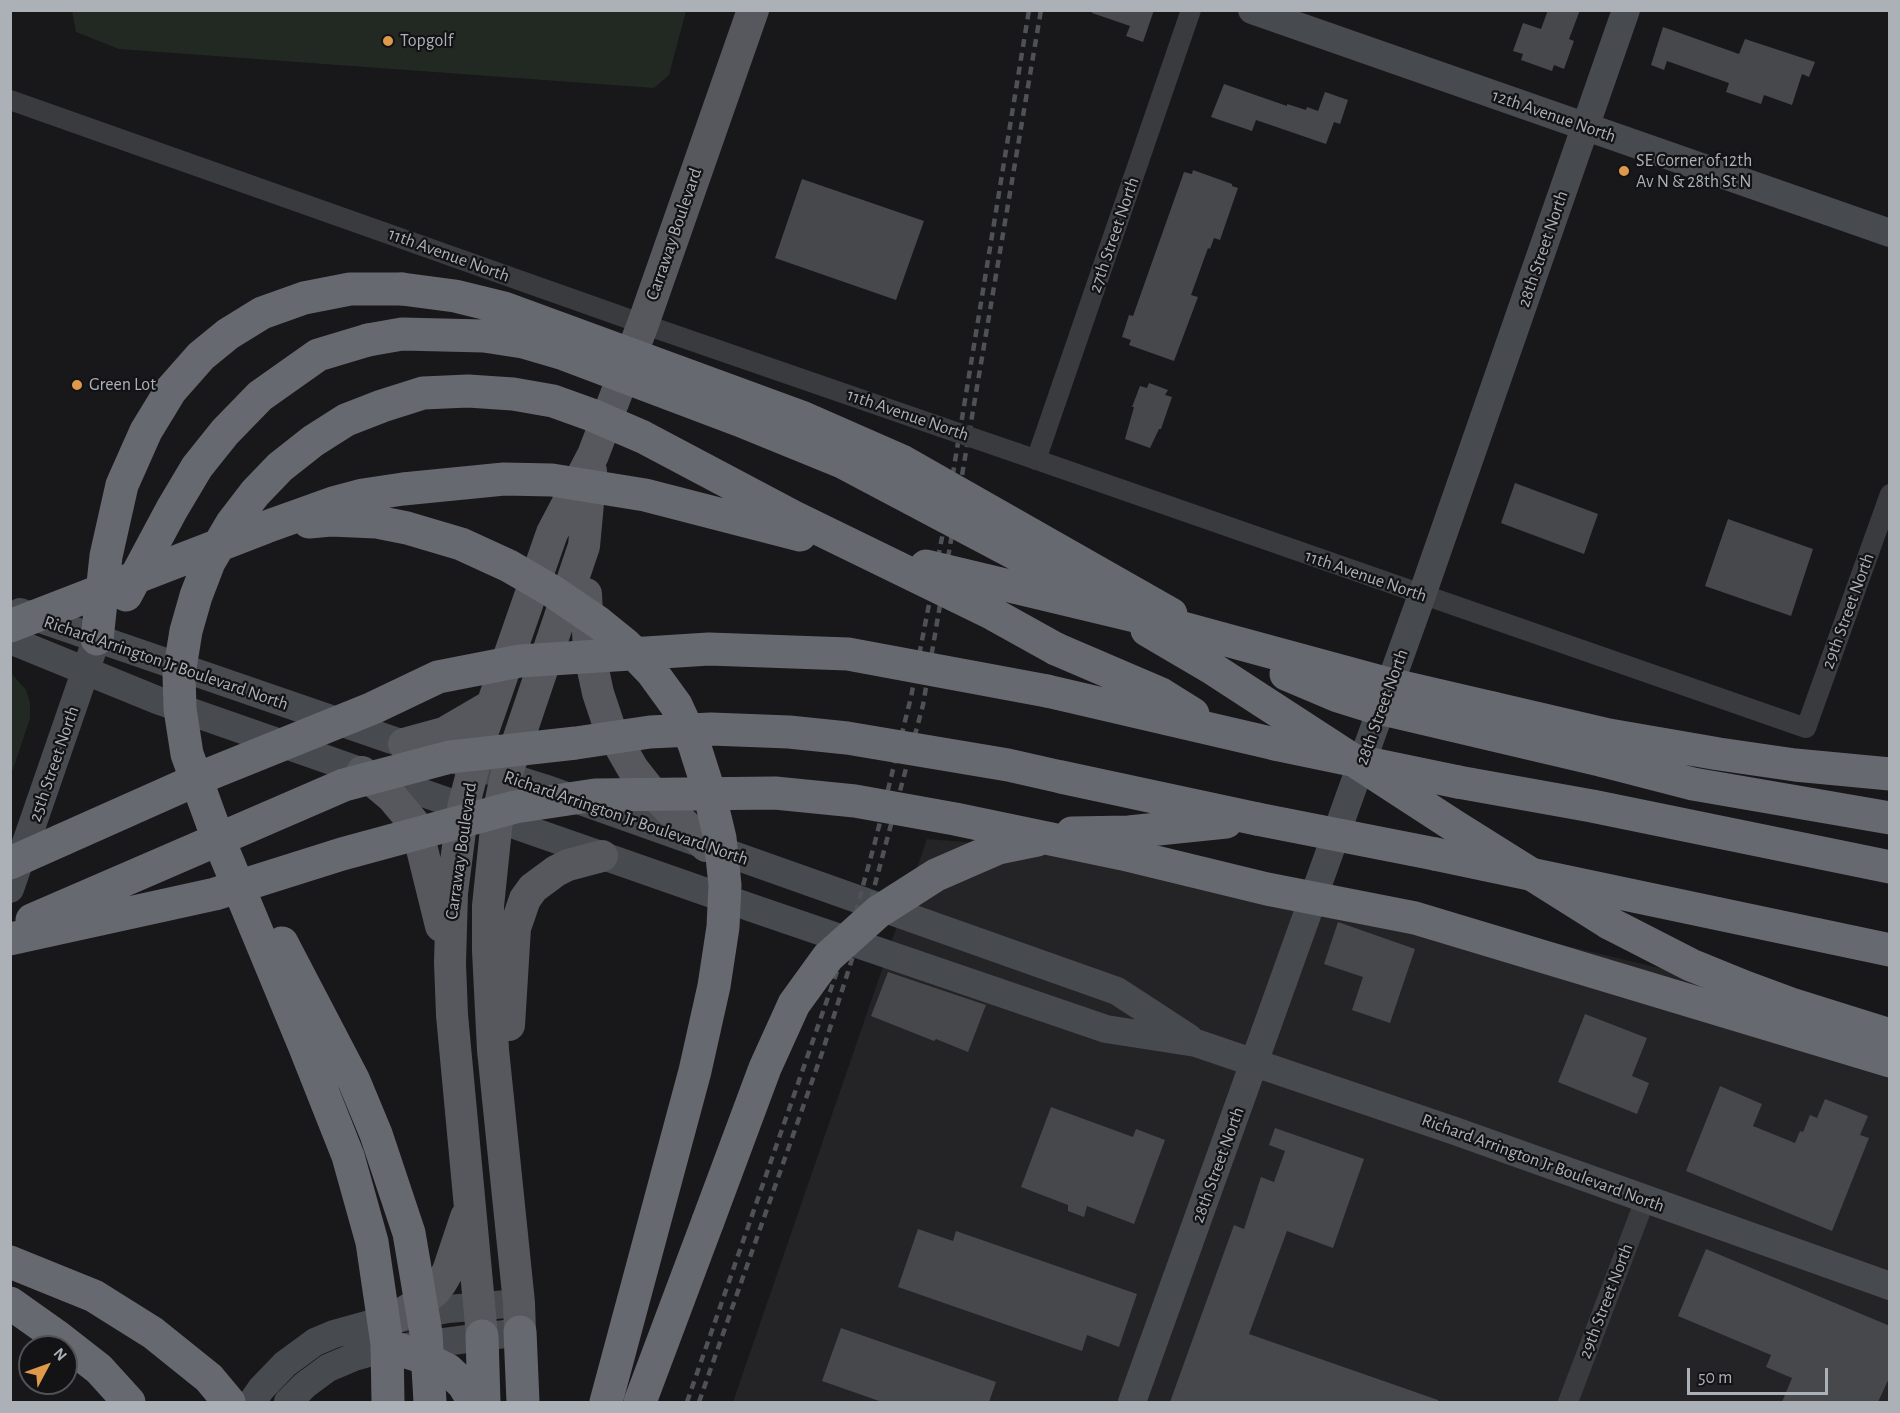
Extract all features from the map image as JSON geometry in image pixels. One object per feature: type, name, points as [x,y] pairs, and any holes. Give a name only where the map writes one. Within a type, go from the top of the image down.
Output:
[{"type":"highway","points":[[97,639],[106,556],[122,485],[146,431],[171,390],[201,356],[228,334],[262,313],[304,298],[350,289],[402,289],[455,296],[504,308],[804,418],[902,461],[1161,609],[1280,671],[1338,696],[1370,706],[1693,784],[1890,818]]},
{"type":"highway","points":[[97,639],[129,591],[197,467],[225,432],[260,396],[318,355],[368,340],[402,334],[456,334],[523,342],[564,354],[842,462],[1030,562],[1210,667],[1609,923],[1691,965],[1745,987],[1890,1035]]},
{"type":"highway","points":[[388,1402],[387,1344],[372,1242],[348,1156],[214,828],[187,754],[180,709],[179,674],[186,631],[209,562],[232,523],[255,493],[280,467],[313,441],[346,420],[423,393],[468,391],[513,394],[553,401],[643,437],[794,518],[993,614],[1056,649],[1161,694],[1217,730]]},
{"type":"highway","points":[[10,626],[333,503],[363,495],[413,488],[504,479],[552,480],[645,495],[970,577],[1164,622],[1381,682],[1597,732],[1795,765],[1890,774]]},
{"type":"highway","points":[[266,527],[331,520],[377,522],[461,544],[509,566],[552,591],[625,644],[652,672],[676,705],[694,744],[720,838],[725,885],[723,927],[714,986],[695,1071],[606,1402]]},
{"type":"highway","points":[[10,863],[212,773],[373,708],[438,677],[520,661],[709,648],[848,654],[1047,691],[1275,744],[1890,867]]},
{"type":"highway","points":[[10,929],[344,785],[450,757],[650,732],[711,729],[789,732],[847,738],[1008,765],[1890,950]]},
{"type":"highway","points":[[10,939],[215,894],[342,854],[515,807],[595,795],[775,793],[855,801],[955,819],[1123,854],[1267,889],[1415,918],[1890,1061]]},
{"type":"highway","points":[[640,1402],[765,1068],[794,1004],[828,957],[878,912],[936,875],[998,848],[1072,833],[1130,832],[1257,819]]},
{"type":"highway","points":[[214,828],[290,957],[354,1081],[376,1134],[409,1233],[426,1333],[430,1402]]},
{"type":"highway","points":[[10,1262],[94,1296],[153,1333],[209,1378],[229,1402]]},
{"type":"highway","points":[[10,1303],[99,1370],[129,1402]]},
{"type":"highway","points":[[519,1317],[523,1402]]},
{"type":"highway","points":[[480,1321],[484,1402]]},
{"type":"highway","points":[[396,1334],[423,1357],[448,1370],[463,1384],[474,1402]]},
{"type":"main road","name":"Carraway Boulevard","points":[[480,1321],[452,1015],[450,963],[452,893],[463,807],[473,765],[492,705],[552,532],[593,455],[643,324],[753,10]]},
{"type":"main road","name":"Carraway Boulevard","points":[[519,1317],[493,1050],[488,906],[497,819],[506,776],[584,546],[593,455]]},
{"type":"main road","points":[[584,546],[589,651],[598,693],[610,729],[633,769],[648,788],[706,846]]},
{"type":"main road","points":[[404,744],[444,733],[492,705]]},
{"type":"main road","points":[[362,772],[399,804],[413,822],[422,846],[450,963]]},
{"type":"main road","points":[[503,1149],[513,945],[518,915],[525,899],[543,879],[568,865],[602,856]]},
{"type":"main road","points":[[396,1334],[441,1283],[448,1271],[470,1204]]},
{"type":"street","name":"27th Street North","points":[[1036,460],[1191,10]]},
{"type":"street","name":"12th Avenue North","points":[[1252,10],[1890,233]]},
{"type":"street","name":"28th Street North","points":[[1132,1402],[1422,595],[1626,10]]},
{"type":"street","name":"11th Avenue North","points":[[10,100],[643,324],[1806,728]]},
{"type":"street","name":"29th Street North","points":[[1806,728],[1890,494]]},
{"type":"street","name":"Richard Arrington Jr Boulevard North","points":[[10,609],[404,744],[506,776],[1117,991],[1196,1043]]},
{"type":"street","name":"25th Street North","points":[[10,889],[97,639]]},
{"type":"street","name":"Richard Arrington Jr Boulevard North","points":[[10,640],[157,700],[602,856],[1106,1029],[1196,1043],[1447,1128],[1890,1286]]},
{"type":"street","name":"29th Street North","points":[[1568,1402],[1645,1200]]},
{"type":"street","points":[[252,1402],[285,1364],[315,1342],[348,1329],[396,1334],[519,1317]]},
{"type":"street","points":[[288,1402],[305,1385],[328,1368],[364,1354],[396,1334]]},
{"type":"shaded area","name":"Topgolf","points":[[72,10],[686,11],[669,75],[654,88],[119,49],[76,32]]},
{"type":"shaded area","points":[[11,673],[26,690],[30,703],[30,718],[11,775]]},
{"type":"shaded area","points":[[927,839],[1216,862],[1889,1023],[1889,1402],[733,1402]]},
{"type":"building","points":[[1092,10],[1154,10],[1143,42],[1126,36],[1130,26],[1092,13]]},
{"type":"building","points":[[1548,10],[1580,10],[1569,39],[1574,41],[1564,69],[1554,65],[1552,71],[1521,60],[1523,54],[1513,51],[1523,23],[1541,29]]},
{"type":"building","points":[[1663,27],[1739,54],[1745,39],[1815,62],[1809,77],[1802,74],[1792,105],[1764,95],[1761,104],[1726,92],[1729,83],[1667,61],[1664,70],[1651,65]]},
{"type":"building","points":[[1224,84],[1287,106],[1287,104],[1306,110],[1307,107],[1318,111],[1325,92],[1348,100],[1340,124],[1334,122],[1326,144],[1256,120],[1252,131],[1211,117]]},
{"type":"building","points":[[1193,170],[1238,188],[1220,240],[1214,238],[1210,249],[1208,248],[1191,295],[1198,297],[1174,361],[1129,345],[1131,340],[1122,337],[1129,315],[1133,316],[1184,172],[1192,174]]},
{"type":"building","points":[[802,179],[924,221],[896,300],[775,258]]},
{"type":"building","points":[[1149,383],[1168,390],[1165,395],[1172,397],[1161,429],[1150,448],[1125,439],[1134,407],[1132,407],[1140,386],[1147,388]]},
{"type":"building","points":[[1515,483],[1598,514],[1584,554],[1501,523]]},
{"type":"building","points":[[1728,519],[1813,549],[1791,616],[1705,586]]},
{"type":"building","points":[[1338,922],[1415,949],[1390,1023],[1352,1010],[1363,977],[1324,964]]},
{"type":"building","points":[[888,972],[986,1005],[968,1052],[871,1016]]},
{"type":"building","points":[[1585,1014],[1647,1038],[1632,1076],[1649,1083],[1637,1114],[1558,1082]]},
{"type":"building","points":[[1720,1086],[1762,1104],[1753,1126],[1795,1143],[1800,1131],[1803,1132],[1810,1115],[1817,1118],[1825,1099],[1868,1116],[1860,1135],[1869,1138],[1832,1231],[1686,1171]]},
{"type":"building","points":[[1051,1107],[1133,1137],[1136,1129],[1165,1140],[1134,1224],[1087,1206],[1084,1217],[1068,1211],[1068,1205],[1021,1187]]},
{"type":"building","points":[[1275,1128],[1364,1159],[1333,1248],[1287,1231],[1249,1334],[1438,1400],[1438,1402],[1170,1402],[1234,1225],[1244,1229],[1261,1177],[1274,1182],[1285,1151],[1269,1145]]},
{"type":"building","points":[[918,1229],[953,1241],[956,1231],[1137,1294],[1119,1347],[1087,1335],[1082,1351],[898,1287]]},
{"type":"building","points":[[1706,1249],[1890,1326],[1890,1376],[1878,1402],[1782,1402],[1792,1378],[1766,1367],[1771,1355],[1678,1316]]},
{"type":"building","points":[[841,1328],[996,1382],[989,1402],[882,1402],[822,1381]]},
{"type":"railway","points":[[687,1402],[848,940],[911,697],[945,522],[1029,10]]},
{"type":"railway","points":[[699,1402],[822,1053],[870,903],[923,705],[1041,10]]},
{"type":"place","name":"Topgolf","points":[[388,41]]},
{"type":"place","name":"SE Corner of 12th Av N & 28th St N","points":[[1624,171]]},
{"type":"place","name":"Green Lot","points":[[77,385]]}]
